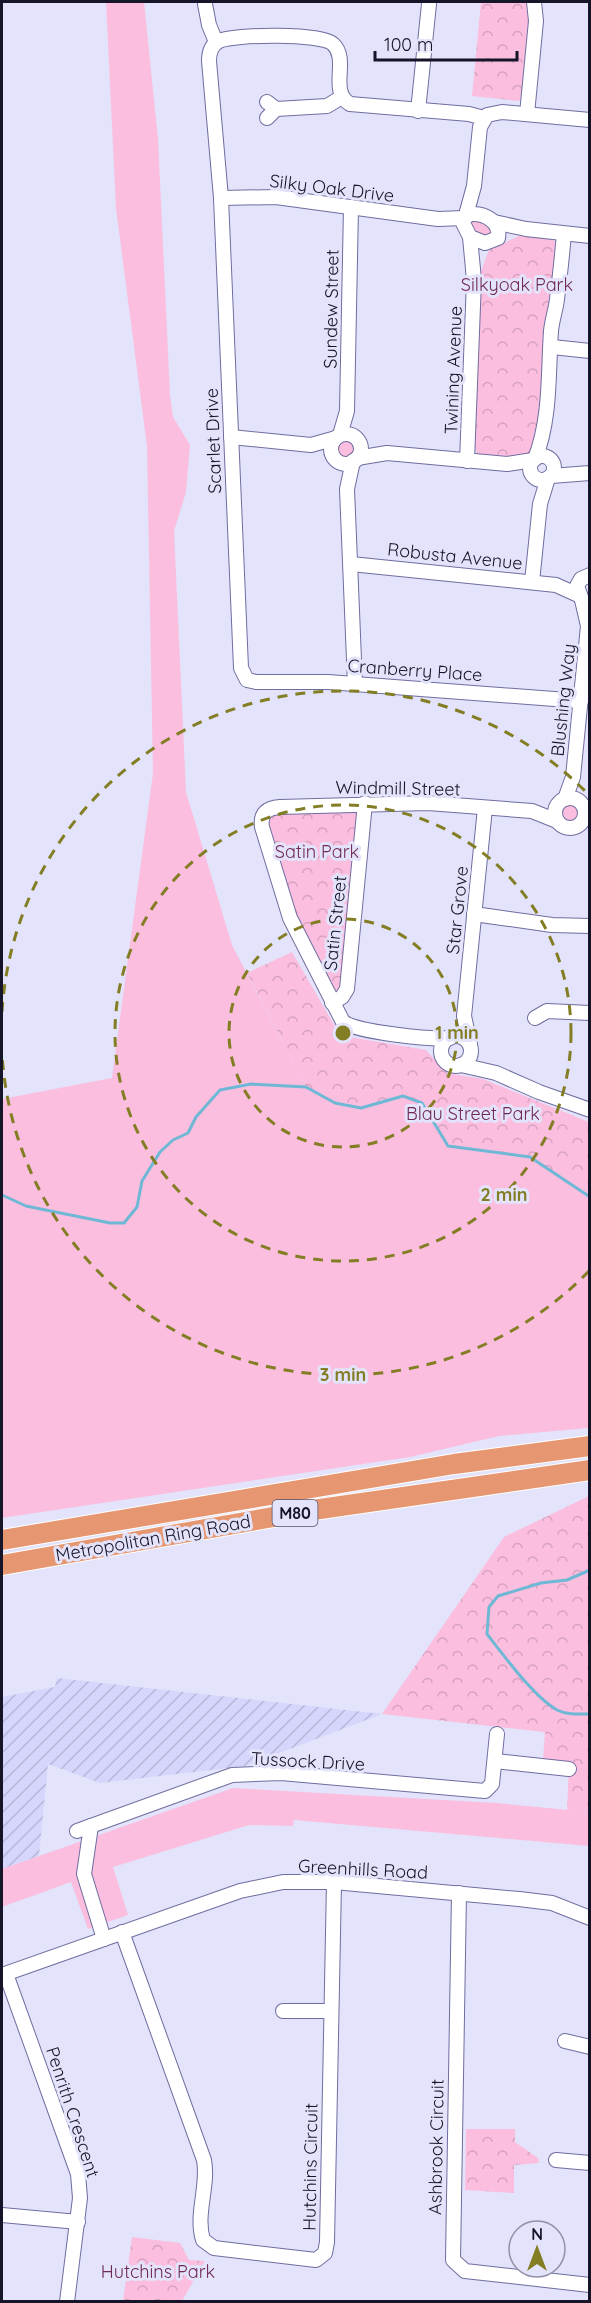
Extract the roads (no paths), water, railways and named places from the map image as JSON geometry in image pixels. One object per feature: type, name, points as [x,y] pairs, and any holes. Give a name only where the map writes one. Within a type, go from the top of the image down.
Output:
[{"type":"highway","name":"Metropolitan Ring Road","points":[[2,1540],[454,1464],[589,1446]]},
{"type":"highway","name":"Metropolitan Ring Road","points":[[2,1565],[313,1510],[590,1470]]},
{"type":"street","points":[[527,114],[537,21],[534,2]]},
{"type":"street","points":[[537,21],[547,2]]},
{"type":"street","points":[[206,4],[209,25],[216,42],[274,36],[330,42],[339,54],[342,97]]},
{"type":"street","points":[[418,111],[429,4]]},
{"type":"street","name":"Scarlet Drive","points":[[216,42],[211,48],[209,60],[221,198],[241,662],[242,673],[247,680]]},
{"type":"street","points":[[342,97],[356,105],[470,114],[484,118]]},
{"type":"street","points":[[270,110],[327,106],[342,97]]},
{"type":"street","points":[[467,225],[474,186],[480,127],[484,118],[494,113],[590,120]]},
{"type":"street","points":[[474,186],[489,219],[498,226],[493,240]]},
{"type":"street","name":"Silky Oak Drive","points":[[221,198],[276,197],[467,225]]},
{"type":"street","name":"Sundew Street","points":[[338,437],[347,411],[351,207]]},
{"type":"street","points":[[467,225],[475,213],[526,229],[590,236]]},
{"type":"street","points":[[467,225],[493,240],[526,229]]},
{"type":"street","name":"Twining Avenue","points":[[467,225],[474,280],[468,461]]},
{"type":"street","points":[[541,477],[554,469],[544,436],[548,363],[552,347],[551,331],[559,288],[564,234]]},
{"type":"street","name":"Twining Avenue","points":[[474,280],[493,240]]},
{"type":"street","points":[[552,347],[590,351]]},
{"type":"street","name":"Sundew Street","points":[[347,411],[358,441]]},
{"type":"street","points":[[231,437],[311,445],[348,434],[358,441],[387,453],[507,464],[542,456],[586,473]]},
{"type":"street","points":[[532,582],[541,477],[530,467],[544,436]]},
{"type":"street","points":[[338,437],[331,447],[347,489],[356,684]]},
{"type":"street","points":[[347,489],[356,460],[358,441]]},
{"type":"street","points":[[311,445],[336,459],[356,460],[387,453]]},
{"type":"street","points":[[507,464],[541,477],[586,473]]},
{"type":"street","name":"Robusta Avenue","points":[[351,564],[556,585],[583,600]]},
{"type":"street","points":[[583,600],[577,586],[585,577]]},
{"type":"street","name":"Robusta Avenue","points":[[556,585],[585,577]]},
{"type":"street","name":"Blushing Way","points":[[562,800],[573,777],[581,701],[589,624],[583,600]]},
{"type":"street","name":"Cranberry Place","points":[[247,680],[356,684],[581,701]]},
{"type":"street","name":"Blushing Way","points":[[573,777],[585,806]]},
{"type":"street","points":[[574,798],[585,806],[585,822],[569,828],[557,821],[555,808],[562,800],[574,798]]},
{"type":"street","name":"Windmill Street","points":[[532,811],[562,800]]},
{"type":"street","name":"Satin Street","points":[[332,1003],[342,997],[347,989],[365,803]]},
{"type":"street","name":"Windmill Street","points":[[332,1003],[285,904],[262,827],[265,812],[280,807],[410,803],[532,811],[557,821]]},
{"type":"street","name":"Star Grove","points":[[470,1046],[464,1016],[485,808]]},
{"type":"street","points":[[474,914],[552,925],[590,926]]},
{"type":"street","points":[[332,1003],[343,1022],[352,1028],[424,1038],[460,1036],[496,1073]]},
{"type":"street","points":[[535,1018],[547,1011],[556,1010],[590,1013]]},
{"type":"street","name":"Star Grove","points":[[451,1037],[464,1016]]},
{"type":"street","points":[[442,1053],[443,1044],[451,1037]]},
{"type":"street","points":[[424,1038],[451,1064],[473,1065],[590,1110]]},
{"type":"street","points":[[461,1065],[470,1056],[470,1046]]},
{"type":"street","name":"Tussock Drive","points":[[77,1831],[232,1775],[281,1773],[485,1791],[492,1784],[497,1734]]},
{"type":"street","points":[[495,1761],[569,1769]]},
{"type":"street","points":[[91,1826],[84,1874],[104,1939]]},
{"type":"street","name":"Greenhills Road","points":[[4,1975],[240,1890],[283,1882],[333,1882],[459,1893],[552,1904],[590,1918]]},
{"type":"street","name":"Hutchins Circuit","points":[[123,1932],[204,2160],[206,2176],[201,2235],[205,2243],[214,2248],[309,2261],[321,2258],[325,2253],[333,1882]]},
{"type":"street","name":"Ashbrook Circuit","points":[[459,1893],[453,2260],[465,2271],[590,2285]]},
{"type":"street","name":"Penrith Crescent","points":[[4,1975],[78,2174],[80,2198],[78,2222],[67,2301]]},
{"type":"street","points":[[284,2011],[332,2011]]},
{"type":"street","points":[[565,2041],[590,2047]]},
{"type":"street","points":[[556,2160],[590,2163]]},
{"type":"street","points":[[2,2215],[78,2222]]},
{"type":"waterway","points":[[2,1195],[26,1206],[110,1223],[124,1223],[137,1207],[142,1181],[160,1152],[173,1140],[188,1133],[196,1117],[220,1090],[251,1084],[306,1087],[335,1103],[361,1108],[403,1096],[422,1103],[448,1146],[530,1157],[590,1197]]},
{"type":"waterway","points":[[590,1570],[567,1580],[541,1583],[498,1596],[489,1607],[487,1634],[520,1675],[548,1704],[565,1713],[590,1714]]},
{"type":"park label","name":"Silkyoak Park","points":[[517,284]]},
{"type":"park label","name":"Satin Park","points":[[317,851]]},
{"type":"park label","name":"Blau Street Park","points":[[473,1113]]},
{"type":"park label","name":"Hutchins Park","points":[[158,2271]]}]
